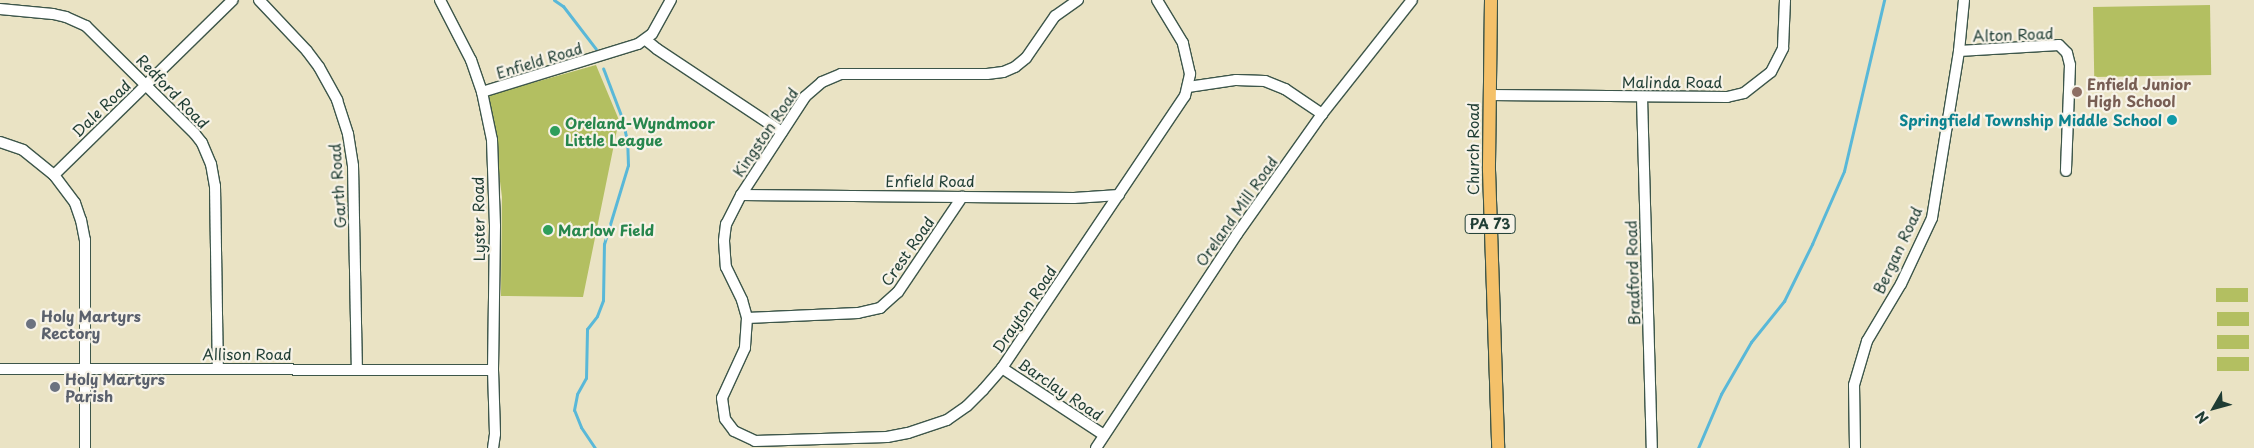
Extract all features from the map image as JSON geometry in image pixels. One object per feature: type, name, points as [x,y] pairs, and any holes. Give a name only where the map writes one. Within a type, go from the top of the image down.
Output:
[{"type":"main road","name":"Church Road","points":[[1492,0],[1489,170],[1498,448]]},
{"type":"street","name":"Dale Road","points":[[54,175],[233,0]]},
{"type":"street","name":"Garth Road","points":[[259,0],[307,51],[319,67],[344,118],[354,166],[357,368]]},
{"type":"street","name":"Lyster Road","points":[[440,0],[462,41],[482,92],[492,140],[495,434],[493,448]]},
{"type":"street","points":[[671,0],[646,40],[782,132]]},
{"type":"street","name":"Kingston Road","points":[[725,419],[722,398],[745,348],[747,318],[742,300],[726,267],[724,249],[726,224],[741,195],[811,91],[822,82],[841,74],[987,74],[1009,69],[1030,54],[1059,12],[1078,0]]},
{"type":"street","name":"Drayton Road","points":[[725,419],[734,431],[755,441],[887,437],[936,425],[957,414],[983,390],[1002,368],[1178,108],[1188,87],[1189,68],[1183,43],[1157,0]]},
{"type":"street","name":"Oreland Mill Road","points":[[1096,448],[1237,234],[1322,114],[1412,0]]},
{"type":"street","name":"Malinda Road","points":[[1490,95],[1727,97],[1744,93],[1771,72],[1783,48],[1785,0]]},
{"type":"street","name":"Bergan Road","points":[[1855,448],[1854,385],[1867,341],[1901,284],[1932,218],[1959,51],[1964,0]]},
{"type":"street","name":"Redford Road","points":[[0,10],[54,14],[76,20],[96,33],[195,134],[211,164],[216,200],[218,368]]},
{"type":"street","name":"Enfield Road","points":[[482,92],[628,48],[646,40]]},
{"type":"street","name":"Alton Road","points":[[1959,51],[2059,46],[2067,53],[2070,64],[2066,171]]},
{"type":"street","points":[[1188,87],[1236,80],[1265,81],[1285,89],[1322,114]]},
{"type":"street","name":"Bradford Road","points":[[1642,97],[1652,448]]},
{"type":"street","points":[[0,142],[23,150],[54,175],[75,203],[84,229],[85,448]]},
{"type":"street","name":"Enfield Road","points":[[741,195],[1074,198],[1118,195]]},
{"type":"street","name":"Crest Road","points":[[747,318],[858,313],[880,308],[898,292],[962,196]]},
{"type":"street","name":"Allison Road","points":[[0,369],[357,368],[493,370]]},
{"type":"street","name":"Barclay Road","points":[[1002,368],[1104,435]]},
{"type":"green space","points":[[2210,5],[2211,75],[2094,77],[2093,7]]},
{"type":"green space","name":"Marlow Field","points":[[596,65],[619,120],[583,297],[501,296],[502,197],[489,95]]},
{"type":"green space","points":[[2216,288],[2248,288],[2248,302],[2216,302]]},
{"type":"green space","points":[[2217,312],[2249,312],[2249,326],[2217,326]]},
{"type":"green space","points":[[2217,335],[2249,335],[2249,349],[2217,349]]},
{"type":"green space","points":[[2217,357],[2249,357],[2249,371],[2217,371]]},
{"type":"waterway","points":[[554,0],[563,6],[596,49]]},
{"type":"waterway","points":[[1698,448],[1721,394],[1751,342],[1784,301],[1812,244],[1844,171],[1884,0]]},
{"type":"waterway","points":[[595,448],[581,427],[574,410],[577,394],[586,378],[587,329],[597,316],[603,300],[604,244],[628,165],[627,141],[622,118],[603,68]]},
{"type":"place","name":"Enfield Junior High School","points":[[2077,92]]},
{"type":"place","name":"Springfield Township Middle School","points":[[2172,120]]},
{"type":"place","name":"Oreland-Wyndmoor Little League","points":[[555,131]]},
{"type":"place","name":"Marlow Field","points":[[548,230]]},
{"type":"place","name":"Holy Martyrs Rectory","points":[[31,324]]},
{"type":"place","name":"Holy Martyrs Parish","points":[[55,387]]}]
